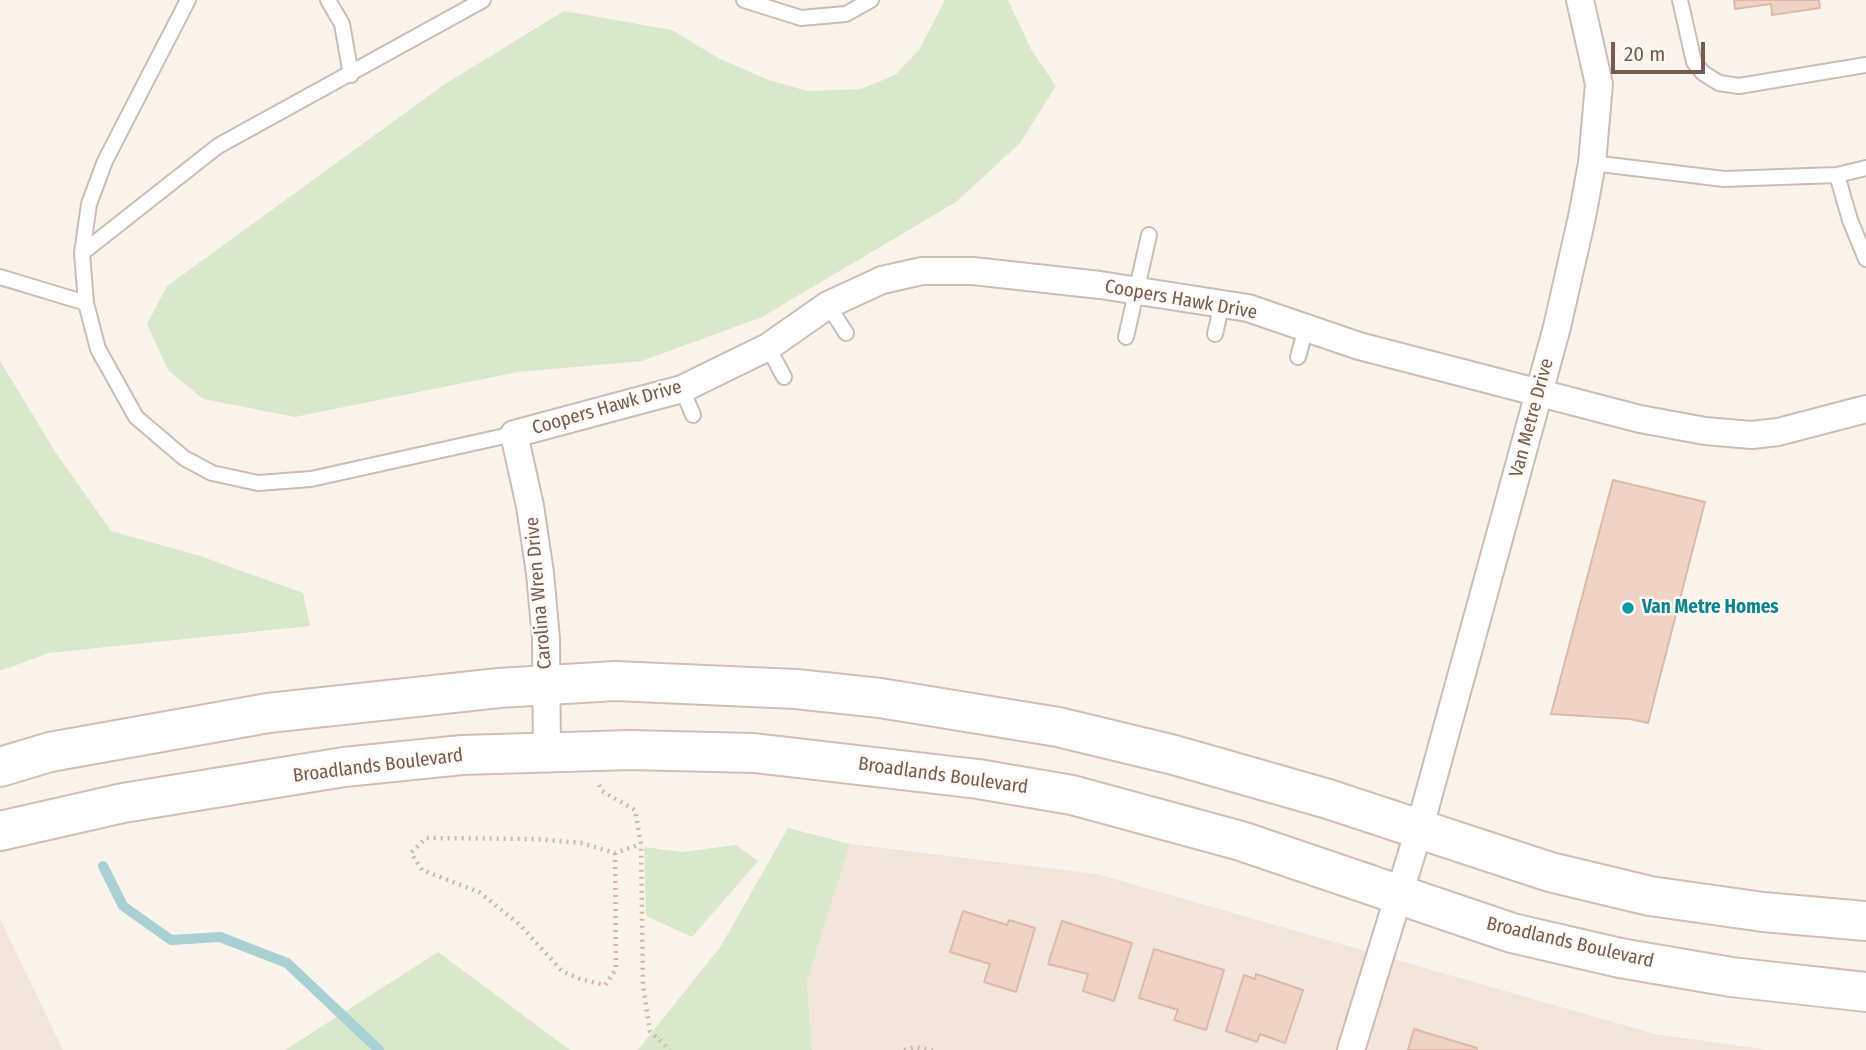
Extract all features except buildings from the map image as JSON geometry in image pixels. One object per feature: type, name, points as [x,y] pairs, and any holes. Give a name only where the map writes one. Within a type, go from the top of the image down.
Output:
[{"type":"main road","points":[[0,767],[50,752],[268,713],[547,685],[615,681],[713,684],[880,698],[1058,727],[1174,755],[1328,799],[1550,872],[1650,896],[1763,912],[1866,921]]},
{"type":"main road","name":"Broadlands Boulevard","points":[[0,831],[123,803],[344,767],[462,755],[630,750],[754,753],[978,779],[1072,795],[1162,817],[1512,933],[1620,957],[1731,977],[1866,992]]},
{"type":"street","name":"Van Metre Drive","points":[[1351,1050],[1389,935],[1419,830],[1557,327],[1592,163],[1599,84],[1580,0]]},
{"type":"street","name":"Coopers Hawk Drive","points":[[514,434],[682,389],[768,347],[828,305],[882,280],[922,271],[973,271],[1137,290],[1248,308],[1359,346],[1640,419],[1705,431],[1752,435],[1778,432],[1866,410]]},
{"type":"street","name":"Carolina Wren Drive","points":[[514,434],[530,506],[540,573],[547,685],[547,753]]},
{"type":"lane","points":[[188,0],[105,161],[89,204],[82,253],[86,303],[98,349],[135,417],[184,458],[212,473],[258,483],[312,479],[514,434]]},
{"type":"lane","points":[[328,0],[342,24],[351,75]]},
{"type":"lane","points":[[82,253],[218,146],[483,0]]},
{"type":"lane","points":[[744,0],[802,18],[846,14],[870,0]]},
{"type":"lane","points":[[1680,0],[1694,62],[1703,73],[1719,83],[1739,86],[1866,65]]},
{"type":"lane","points":[[1592,163],[1724,179],[1837,175],[1866,169]]},
{"type":"lane","points":[[1837,175],[1850,220],[1866,258]]},
{"type":"lane","points":[[1126,337],[1149,235]]},
{"type":"lane","points":[[0,277],[86,303]]},
{"type":"lane","points":[[1214,334],[1222,303]]},
{"type":"lane","points":[[828,305],[846,333]]},
{"type":"lane","points":[[1298,357],[1306,328]]},
{"type":"lane","points":[[768,347],[784,377]]},
{"type":"lane","points":[[682,389],[693,415]]},
{"type":"path","points":[[597,781],[601,790],[635,810],[641,844],[643,986],[650,1031],[670,1050]]},
{"type":"path","points":[[615,853],[616,969],[605,985],[562,971],[519,924],[479,892],[422,870],[411,853],[426,838],[536,839],[581,844],[615,853],[641,844]]},
{"type":"path","points":[[904,1050],[915,1047],[933,1050]]},
{"type":"shaded area","points":[[850,844],[1097,874],[1655,1034],[1770,1050],[812,1050],[807,982]]},
{"type":"shaded area","points":[[0,919],[63,1050],[0,1050]]},
{"type":"green space","points":[[945,0],[1008,0],[1031,49],[1056,86],[1020,143],[956,202],[762,317],[642,361],[518,372],[295,417],[203,399],[168,370],[147,324],[167,286],[445,84],[564,11],[672,30],[720,59],[769,80],[807,91],[861,89],[895,75],[919,50]]},
{"type":"green space","points":[[0,361],[56,453],[111,531],[200,556],[303,593],[310,626],[49,653],[0,671]]},
{"type":"green space","points":[[788,828],[850,844],[807,982],[812,1050],[638,1050],[721,946]]},
{"type":"green space","points":[[736,845],[758,861],[692,937],[646,916],[644,847],[682,852]]},
{"type":"green space","points":[[438,952],[570,1050],[285,1050]]},
{"type":"waterway","points":[[103,866],[123,906],[171,940],[220,937],[287,963],[379,1050]]},
{"type":"place","name":"Van Metre Homes","points":[[1628,608]]}]
